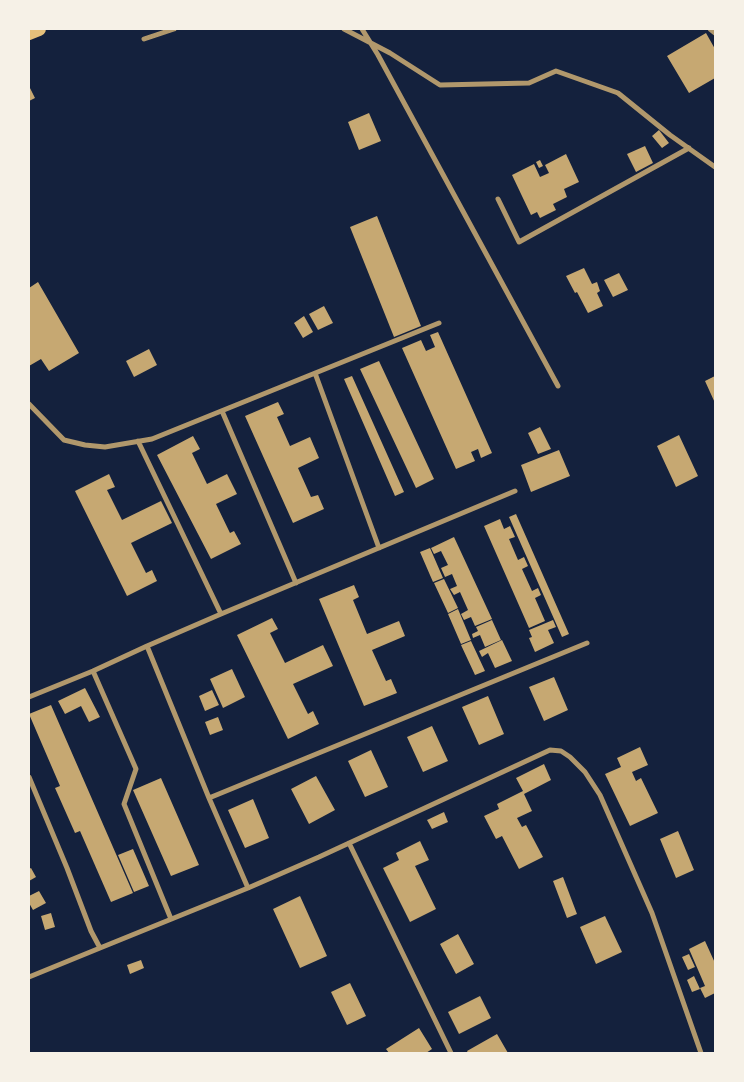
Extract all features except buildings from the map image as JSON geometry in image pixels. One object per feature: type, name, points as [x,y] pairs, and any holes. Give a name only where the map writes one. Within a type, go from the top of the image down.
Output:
[{"type":"highway","points":[[29,33],[39,29]]},
{"type":"street","points":[[144,39],[174,29]]},
{"type":"street","points":[[344,29],[390,52],[440,85],[529,83],[556,71],[618,93],[670,135],[715,167]]},
{"type":"street","points":[[362,29],[558,386]]},
{"type":"street","points":[[710,29],[715,33]]},
{"type":"street","points":[[498,200],[519,242],[689,148]]},
{"type":"street","points":[[29,404],[64,440],[86,446],[105,447],[152,440],[440,323]]},
{"type":"street","points":[[315,373],[379,548]]},
{"type":"street","points":[[222,411],[296,583]]},
{"type":"street","points":[[138,441],[220,614]]},
{"type":"street","points":[[29,697],[93,671],[220,614],[515,491]]},
{"type":"street","points":[[210,798],[587,643]]},
{"type":"street","points":[[147,646],[248,888]]},
{"type":"street","points":[[93,671],[136,769],[124,804],[171,919]]},
{"type":"street","points":[[29,977],[248,888],[550,750],[561,751],[585,772],[600,795],[652,913],[701,1053]]},
{"type":"street","points":[[29,777],[91,931],[100,948]]},
{"type":"street","points":[[349,843],[451,1053]]}]
